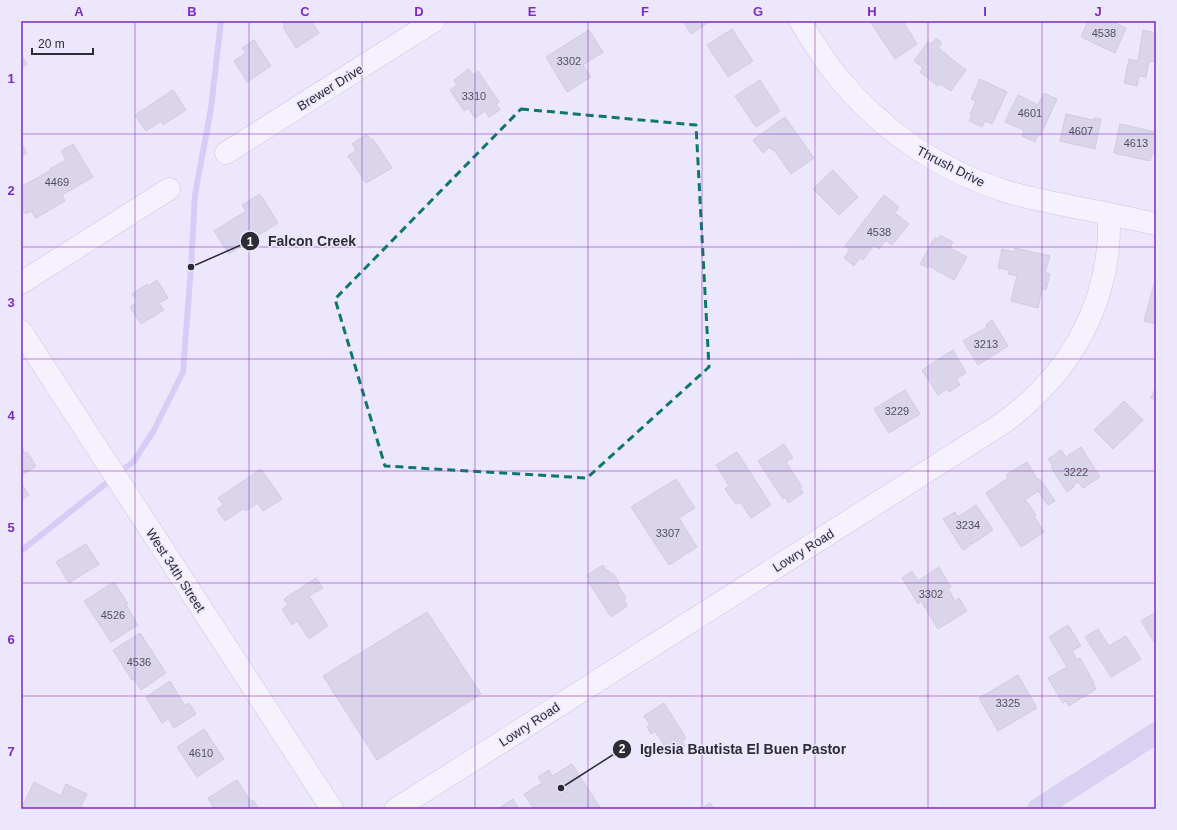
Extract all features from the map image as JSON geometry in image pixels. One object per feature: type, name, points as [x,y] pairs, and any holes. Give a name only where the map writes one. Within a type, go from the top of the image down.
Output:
[{"type":"main road","points":[[1038,809],[1156,733]]},
{"type":"street","name":"Brewer Drive","points":[[226,153],[434,21]]},
{"type":"street","name":"Thrush Drive","points":[[800,21],[825,60],[855,97],[882,123],[912,146],[962,174],[988,185],[1028,197],[1156,224]]},
{"type":"street","points":[[21,283],[169,189]]},
{"type":"street","name":"Lowry Road","points":[[396,809],[983,436],[1018,412],[1039,393],[1058,372],[1074,349],[1095,307],[1105,271],[1110,233],[1109,214]]},
{"type":"street","name":"West 34th Street","points":[[21,331],[332,809]]},
{"type":"highlighted area","points":[[521,109],[696,125],[709,367],[587,478],[385,466],[335,299]]},
{"type":"building","points":[[282,21],[311,21],[319,33],[296,48],[283,27],[285,26]]},
{"type":"building","points":[[683,21],[710,21],[691,34]]},
{"type":"building","points":[[874,21],[903,21],[917,44],[895,59],[871,23]]},
{"type":"building","points":[[1088,21],[1111,21],[1126,28],[1115,53],[1081,37]]},
{"type":"building","points":[[732,29],[753,61],[728,77],[707,45]]},
{"type":"building","points":[[589,30],[603,52],[583,65],[591,77],[567,92],[546,57]]},
{"type":"building","points":[[1143,30],[1156,33],[1156,62],[1149,61],[1146,77],[1139,76],[1137,86],[1124,83],[1129,59],[1138,61]]},
{"type":"building","points":[[936,38],[942,43],[938,48],[966,70],[951,91],[940,84],[938,86],[920,72],[923,68],[914,61],[928,42],[931,44]]},
{"type":"building","points":[[254,40],[271,66],[247,82],[234,61],[246,53],[242,48]]},
{"type":"building","points":[[21,55],[27,64],[21,68]]},
{"type":"building","points":[[469,69],[473,75],[478,71],[499,102],[496,104],[500,110],[489,117],[485,111],[475,118],[468,108],[464,111],[450,90],[457,85],[454,80]]},
{"type":"building","points":[[980,79],[1007,92],[992,124],[985,121],[982,127],[969,121],[972,115],[970,114],[976,101],[971,99]]},
{"type":"building","points":[[760,80],[780,111],[756,127],[735,96]]},
{"type":"building","points":[[173,90],[186,110],[163,125],[161,121],[146,131],[135,115]]},
{"type":"building","points":[[1044,93],[1057,99],[1040,136],[1038,135],[1035,142],[1022,136],[1024,130],[1005,122],[1018,95],[1038,105]]},
{"type":"building","points":[[1066,114],[1093,120],[1094,118],[1101,119],[1095,149],[1060,141]]},
{"type":"building","points":[[785,117],[814,158],[791,174],[774,150],[773,151],[770,147],[763,153],[753,140]]},
{"type":"building","points":[[1120,124],[1156,132],[1156,155],[1152,154],[1150,161],[1114,153]]},
{"type":"building","points":[[367,134],[371,140],[373,139],[392,168],[366,183],[348,156],[356,150],[352,144]]},
{"type":"building","points":[[21,143],[27,153],[21,157]]},
{"type":"building","points":[[73,144],[93,177],[62,195],[65,201],[36,218],[31,211],[26,214],[21,207],[21,187],[66,160],[61,151]]},
{"type":"building","points":[[833,170],[858,197],[839,215],[813,189]]},
{"type":"building","points":[[260,194],[278,223],[229,254],[214,231],[246,211],[242,205]]},
{"type":"building","points":[[884,195],[899,207],[895,213],[909,224],[892,245],[886,240],[879,249],[874,245],[863,260],[860,258],[854,266],[844,258],[850,250],[845,246]]},
{"type":"building","points":[[940,235],[953,242],[950,248],[967,257],[954,280],[929,266],[928,268],[920,264],[935,237],[938,239]]},
{"type":"building","points":[[1015,248],[1050,256],[1045,273],[1050,274],[1046,290],[1042,289],[1038,308],[1011,301],[1017,276],[1008,274],[1009,270],[998,268],[1002,249],[1014,252]]},
{"type":"building","points":[[157,280],[168,298],[159,303],[164,310],[141,324],[130,307],[138,302],[132,294],[147,284],[148,286]]},
{"type":"building","points":[[1154,284],[1156,285],[1156,324],[1144,321]]},
{"type":"building","points":[[992,320],[1008,346],[978,365],[963,341],[987,327],[986,325]]},
{"type":"building","points":[[953,350],[966,373],[956,379],[960,385],[949,392],[947,389],[938,395],[922,370]]},
{"type":"building","points":[[1156,387],[1156,400],[1151,398]]},
{"type":"building","points":[[905,390],[920,414],[889,433],[874,409]]},
{"type":"building","points":[[1124,401],[1143,420],[1113,449],[1094,430]]},
{"type":"building","points":[[784,444],[793,458],[786,462],[802,487],[800,488],[803,493],[788,503],[785,497],[783,499],[758,461]]},
{"type":"building","points":[[21,446],[25,454],[27,452],[36,466],[21,476]]},
{"type":"building","points":[[1081,447],[1100,477],[1083,488],[1078,482],[1067,492],[1051,467],[1053,466],[1048,459],[1061,450],[1066,457]]},
{"type":"building","points":[[737,452],[771,505],[751,518],[740,502],[736,504],[725,489],[729,486],[716,465]]},
{"type":"building","points":[[1027,462],[1038,480],[1040,479],[1055,501],[1048,505],[1038,491],[1024,501],[1027,502],[1036,515],[1034,516],[1044,532],[1021,547],[986,493],[1008,478],[1006,475]]},
{"type":"building","points":[[261,469],[282,499],[263,511],[258,503],[246,511],[244,508],[225,521],[217,510],[223,505],[218,498]]},
{"type":"building","points":[[676,479],[695,508],[679,518],[697,547],[669,565],[631,507]]},
{"type":"building","points":[[21,483],[29,495],[21,500]]},
{"type":"building","points":[[976,505],[993,530],[963,550],[943,519],[955,512],[958,517]]},
{"type":"building","points":[[86,544],[99,564],[69,583],[56,562]]},
{"type":"building","points":[[603,565],[607,571],[608,570],[611,574],[613,573],[619,583],[617,584],[626,598],[624,600],[627,606],[611,617],[588,581],[590,580],[587,575]]},
{"type":"building","points":[[939,567],[951,587],[948,589],[955,601],[959,598],[967,611],[938,629],[921,601],[918,604],[902,578],[912,571],[918,581]]},
{"type":"building","points":[[316,578],[323,588],[309,596],[328,626],[309,639],[297,621],[292,625],[282,609],[288,605],[284,599]]},
{"type":"building","points":[[114,582],[128,604],[126,605],[138,625],[111,642],[84,601]]},
{"type":"building","points":[[427,612],[481,694],[377,760],[323,676]]},
{"type":"building","points":[[1156,612],[1156,643],[1155,643],[1141,621]]},
{"type":"building","points":[[1068,625],[1081,646],[1072,651],[1077,660],[1080,658],[1096,689],[1069,706],[1066,701],[1063,703],[1048,678],[1067,667],[1049,637]]},
{"type":"building","points":[[1098,629],[1109,646],[1126,636],[1141,659],[1111,677],[1085,637]]},
{"type":"building","points":[[140,633],[166,673],[141,690],[134,679],[132,680],[113,650]]},
{"type":"building","points":[[1018,675],[1037,708],[998,731],[979,698]]},
{"type":"building","points":[[170,681],[185,706],[189,703],[196,714],[174,728],[168,719],[162,723],[146,697]]},
{"type":"building","points":[[664,703],[686,738],[682,741],[685,746],[676,752],[673,746],[667,750],[655,731],[651,734],[647,727],[650,725],[644,716]]},
{"type":"building","points":[[204,729],[224,759],[197,777],[177,747]]},
{"type":"building","points":[[572,764],[601,809],[534,809],[524,794],[542,783],[538,777],[549,770],[552,776]]},
{"type":"building","points":[[237,780],[251,802],[253,800],[259,809],[214,809],[208,798]]},
{"type":"building","points":[[34,782],[61,796],[66,784],[87,794],[80,809],[21,809]]},
{"type":"building","points":[[513,799],[519,809],[498,809]]},
{"type":"building","points":[[710,803],[714,809],[701,809]]},
{"type":"waterway","points":[[21,551],[134,461],[154,430],[183,372],[195,195],[211,108],[221,21]]},
{"type":"place","name":"Falcon Creek","points":[[191,267]]},
{"type":"place","name":"Iglesia Bautista El Buen Pastor","points":[[561,788]]}]
